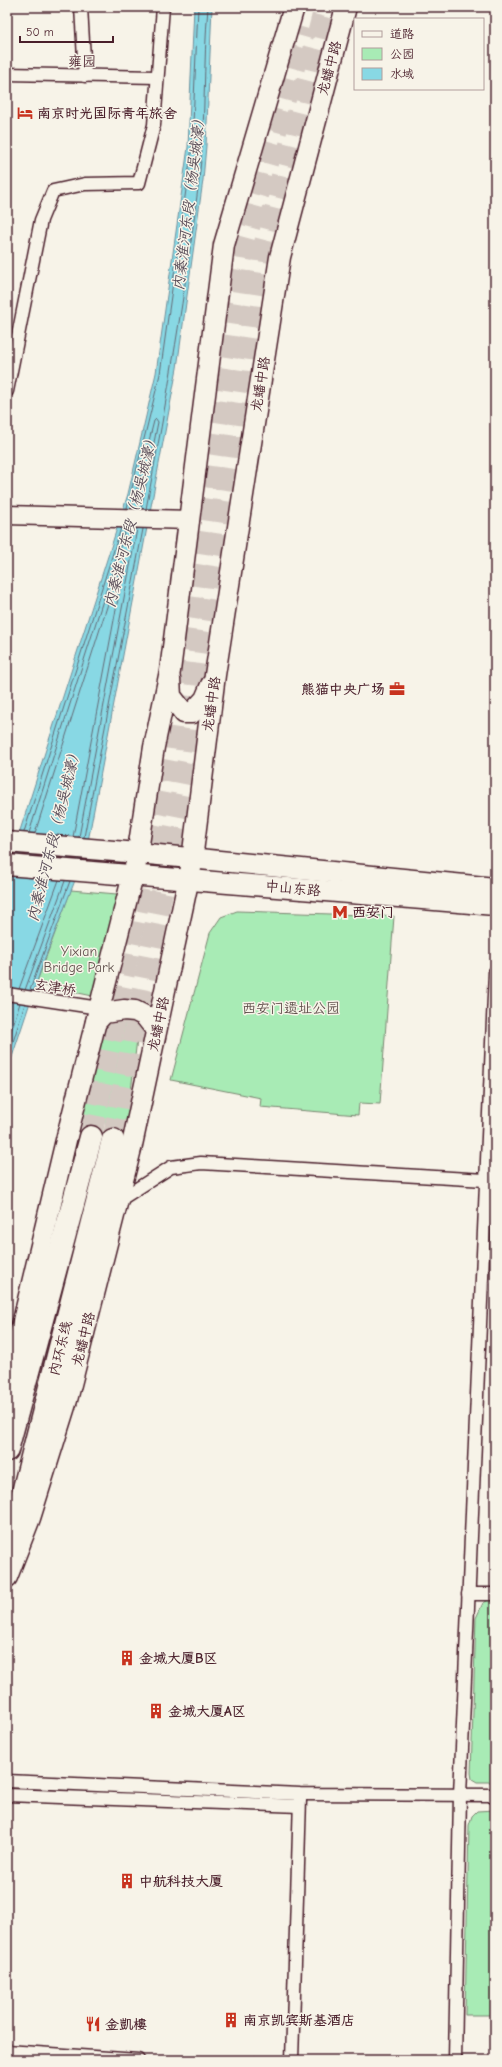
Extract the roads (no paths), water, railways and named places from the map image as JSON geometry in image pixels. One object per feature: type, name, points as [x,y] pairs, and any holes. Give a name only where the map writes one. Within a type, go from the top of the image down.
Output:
[{"type":"highway","name":"内环东线","points":[[7,1450],[91,1137]]},
{"type":"highway","name":"内环东线","points":[[7,1555],[113,1140]]},
{"type":"main road","points":[[8,1385],[97,1015],[138,853],[154,747],[170,672],[224,245],[294,7]]},
{"type":"main road","name":"龙蟠中路","points":[[7,1577],[30,1518],[67,1400],[132,1145],[192,858],[215,675],[280,257],[346,7]]},
{"type":"main road","points":[[170,672],[171,696],[184,713],[192,713],[205,699],[215,675]]},
{"type":"main road","name":"中山东路","points":[[7,842],[97,849],[495,888]]},
{"type":"main road","name":"中山东路","points":[[7,865],[495,905]]},
{"type":"main road","points":[[97,1015],[104,1012],[124,1010],[135,1011],[144,1016],[156,1030]]},
{"type":"street","points":[[81,7],[85,76]]},
{"type":"street","points":[[7,391],[40,220],[53,191],[84,184],[139,183],[154,125],[163,7]]},
{"type":"street","name":"雍园","points":[[7,74],[157,77]]},
{"type":"street","points":[[7,515],[102,516],[190,520]]},
{"type":"street","points":[[455,2060],[460,1795],[495,972]]},
{"type":"street","name":"玄津桥","points":[[7,994],[97,1015]]},
{"type":"street","points":[[118,1201],[171,1167],[201,1163],[485,1180]]},
{"type":"street","points":[[468,1594],[495,1594]]},
{"type":"street","points":[[7,1781],[300,1794],[495,1795]]},
{"type":"street","points":[[292,2060],[300,1794]]},
{"type":"street","points":[[7,1796],[299,1806]]},
{"type":"street","points":[[7,2051],[138,2060]]},
{"type":"water","name":"内秦淮河东段（杨吴城濠）","points":[[194,7],[212,7],[206,146],[203,180],[177,368],[86,852],[43,963],[11,1060],[7,1080],[7,862],[15,846],[128,494],[156,373],[188,147]]},
{"type":"tunnel","points":[[113,1140],[189,756],[262,255],[325,7]]},
{"type":"tunnel","points":[[91,1137],[168,755],[243,249],[305,28]]},
{"type":"place","name":"南京时光国际青年旅舍","points":[[25,113]]},
{"type":"place","name":"熊猫中央广场","points":[[397,689]]},
{"type":"place","name":"西安门","points":[[340,912]]},
{"type":"place","name":"金城大厦B区","points":[[127,1658]]},
{"type":"place","name":"金城大厦A区","points":[[156,1711]]},
{"type":"place","name":"中航科技大厦","points":[[127,1881]]},
{"type":"place","name":"南京凯宾斯基酒店","points":[[231,2020]]},
{"type":"place","name":"金凱樓","points":[[93,2024]]},
{"type":"park label","name":"Yixian Bridge Park","points":[[79,960]]},
{"type":"park label","name":"西安门遗址公园","points":[[291,1008]]}]
